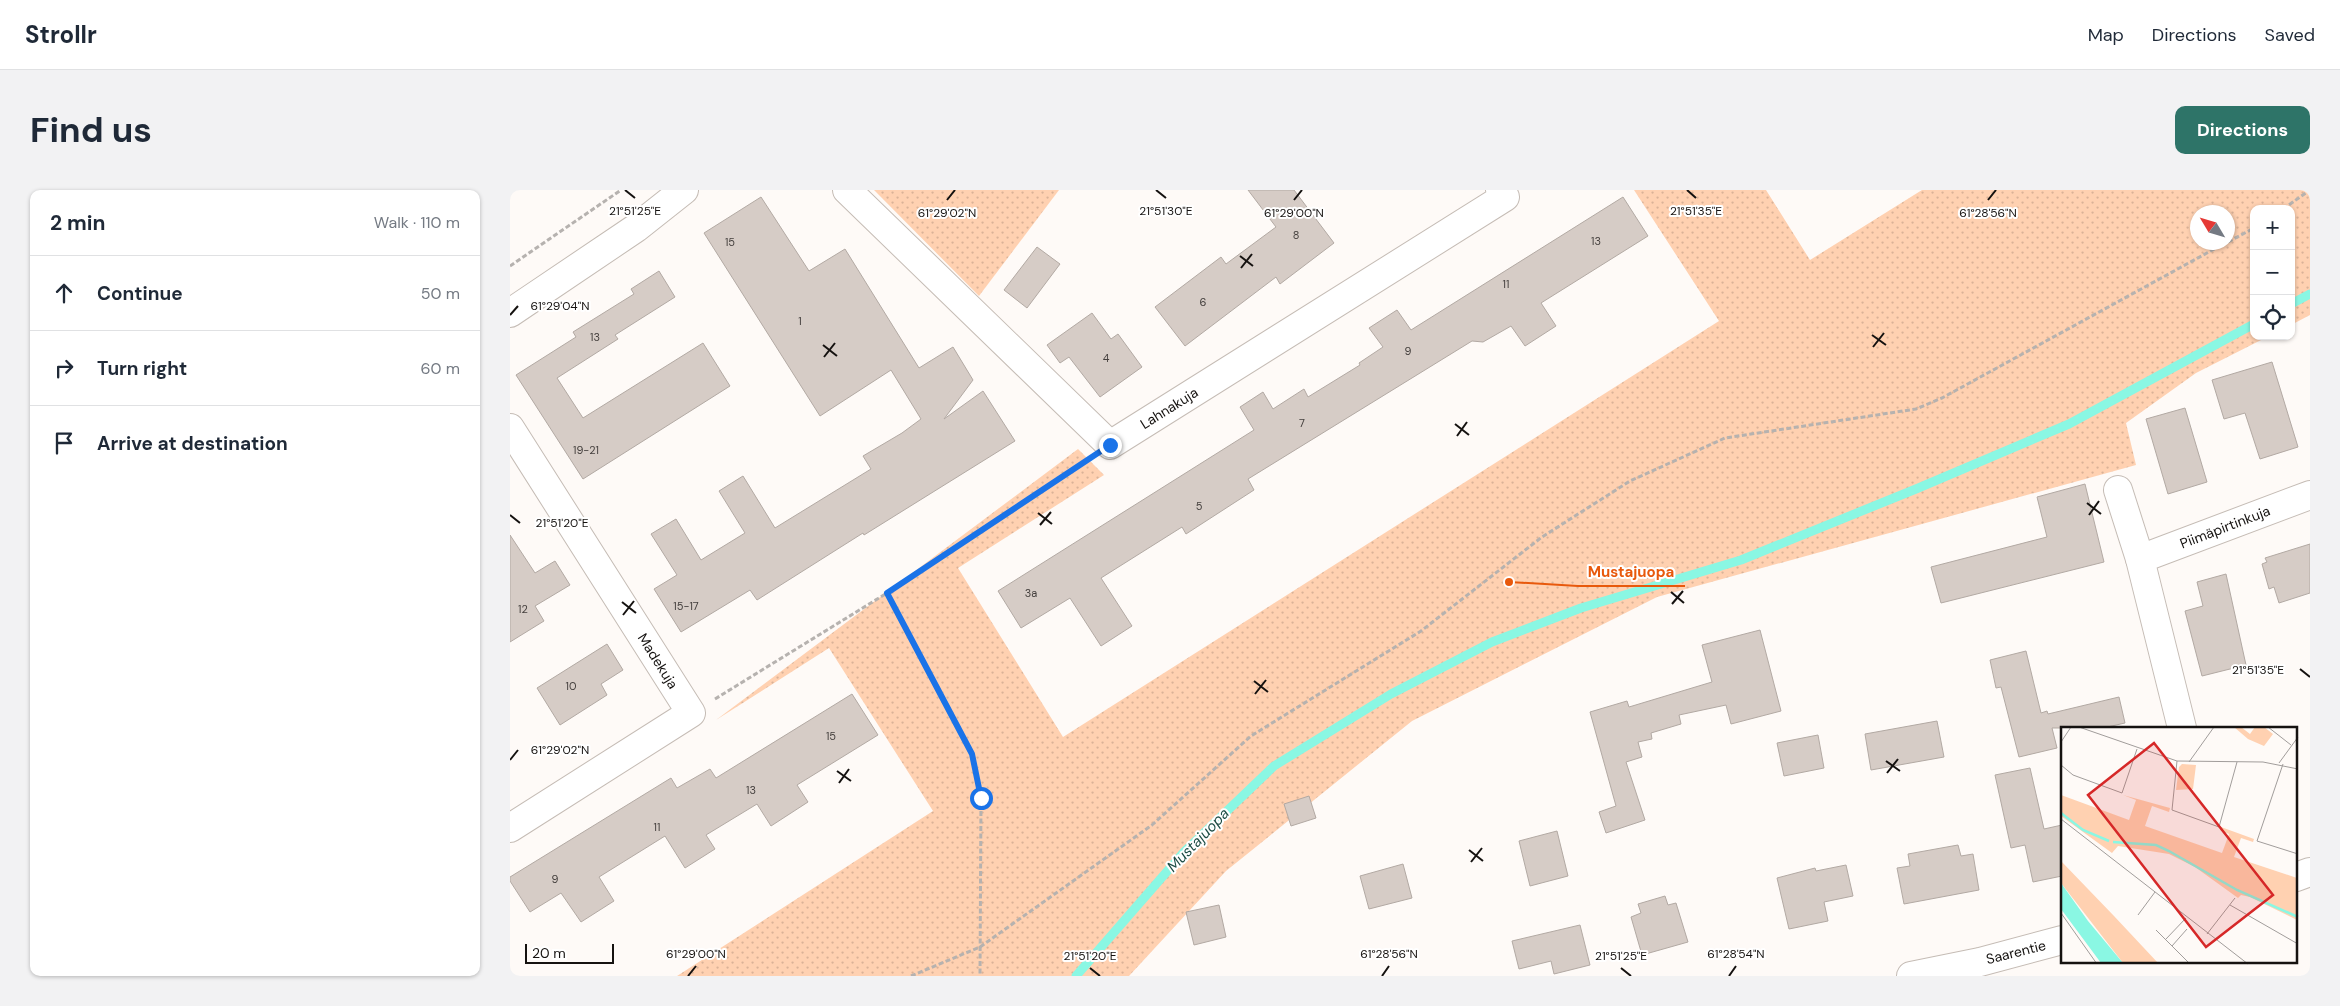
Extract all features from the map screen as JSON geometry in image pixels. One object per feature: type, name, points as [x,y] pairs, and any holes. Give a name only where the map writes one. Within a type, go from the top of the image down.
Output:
[{"type":"street","points":[[510,313],[636,228],[684,190]]},
{"type":"street","points":[[847,190],[1110,445]]},
{"type":"street","name":"Lahnakuja","points":[[1110,445],[1505,197],[1500,190]]},
{"type":"street","name":"Madekuja","points":[[510,428],[692,713]]},
{"type":"street","points":[[2118,490],[2140,559],[2182,727]]},
{"type":"street","name":"Piimäpirtinkuja","points":[[2140,559],[2310,495]]},
{"type":"street","points":[[510,828],[692,713]]},
{"type":"street","points":[[2298,876],[2310,872]]},
{"type":"street","name":"Saarentie","points":[[1911,976],[1981,969],[2061,940]]},
{"type":"path","points":[[510,266],[621,190]]},
{"type":"path","points":[[2289,205],[2310,190]]},
{"type":"path","points":[[2235,238],[2250,230]]},
{"type":"path","points":[[911,976],[980,947],[1152,825],[1251,736],[1421,631],[1542,537],[1630,481],[1725,438],[1916,409],[1942,398],[2212,250]]},
{"type":"path","points":[[692,713],[887,593],[1110,445]]},
{"type":"path","points":[[887,593],[972,754],[981,798],[980,976]]},
{"type":"shaded area","points":[[874,190],[1059,190],[979,296]]},
{"type":"shaded area","name":"Mustajuopa","points":[[1634,190],[1766,190],[1810,260],[1922,190],[2310,190],[2310,315],[2295,323],[2295,205],[2250,205],[2250,340],[2261,340],[2196,373],[2126,423],[2136,465],[1657,597],[1412,721],[1226,871],[1129,976],[677,976],[933,811],[829,648],[716,720],[1078,449],[1104,475],[958,568],[1063,737],[1719,321]]},
{"type":"building","points":[[1248,190],[1294,190],[1334,243],[1280,284],[1276,277],[1185,346],[1155,307],[1221,257],[1226,264],[1276,227]]},
{"type":"building","points":[[761,197],[809,271],[845,249],[919,368],[953,347],[973,380],[944,419],[983,391],[1015,441],[757,600],[750,590],[681,632],[654,589],[677,575],[651,534],[676,519],[701,560],[745,533],[719,491],[743,476],[775,528],[871,469],[863,456],[902,433],[921,419],[891,370],[820,416],[704,233]]},
{"type":"building","points":[[1623,197],[1648,236],[1541,303],[1556,326],[1525,346],[1511,326],[1483,342],[1472,341],[1248,479],[1254,490],[1186,534],[1182,527],[1101,578],[1132,626],[1101,646],[1070,598],[1021,628],[998,591],[1254,430],[1240,407],[1263,392],[1273,409],[1304,389],[1308,397],[1360,365],[1359,363],[1383,347],[1369,328],[1397,310],[1411,330]]},
{"type":"building","points":[[1037,247],[1060,264],[1027,308],[1004,290]]},
{"type":"building","points":[[659,271],[675,297],[615,335],[618,339],[557,378],[583,418],[703,343],[730,386],[583,479],[516,375],[576,337],[573,332],[634,294],[631,289]]},
{"type":"building","points":[[1092,313],[1111,339],[1118,334],[1142,367],[1100,397],[1069,357],[1060,363],[1047,345]]},
{"type":"building","points":[[2272,362],[2298,447],[2260,459],[2245,413],[2224,419],[2212,380]]},
{"type":"building","points":[[2185,408],[2207,482],[2168,494],[2146,419]]},
{"type":"building","points":[[2085,484],[2104,562],[1941,603],[1931,567],[2047,537],[2037,497]]},
{"type":"building","points":[[510,535],[535,573],[555,561],[570,585],[535,606],[544,621],[510,642]]},
{"type":"building","points":[[2310,544],[2310,593],[2279,603],[2274,587],[2269,589],[2262,564],[2267,562],[2265,558]]},
{"type":"building","points":[[2226,574],[2246,665],[2202,676],[2185,611],[2203,606],[2197,582]]},
{"type":"building","points":[[1760,630],[1781,711],[1731,724],[1726,705],[1679,715],[1681,724],[1651,733],[1652,739],[1638,742],[1642,757],[1626,762],[1645,820],[1606,833],[1599,812],[1616,806],[1590,712],[1627,701],[1629,707],[1712,682],[1702,645]]},
{"type":"building","points":[[607,644],[623,670],[601,684],[607,695],[560,725],[537,688]]},
{"type":"building","points":[[2026,651],[2041,713],[2047,711],[2048,714],[2119,697],[2125,723],[2107,727],[2052,728],[2057,748],[2019,757],[2001,687],[1996,688],[1990,660]]},
{"type":"building","points":[[852,694],[878,735],[797,785],[808,802],[771,826],[757,804],[706,835],[715,849],[685,868],[665,836],[599,877],[614,901],[581,922],[561,893],[530,912],[510,881],[510,877],[671,778],[677,788],[710,769],[716,778]]},
{"type":"building","points":[[1937,721],[1944,757],[1871,770],[1865,734]]},
{"type":"building","points":[[1818,735],[1824,768],[1784,776],[1777,743]]},
{"type":"building","points":[[2030,768],[2044,829],[2061,825],[2061,876],[2033,882],[2025,845],[2011,848],[1995,775]]},
{"type":"building","points":[[1309,796],[1316,818],[1291,826],[1284,804]]},
{"type":"building","points":[[1557,831],[1568,876],[1530,886],[1519,841]]},
{"type":"building","points":[[1958,845],[1961,856],[1973,854],[1979,890],[1904,904],[1897,868],[1910,866],[1908,854]]},
{"type":"building","points":[[1403,864],[1412,898],[1369,909],[1360,876]]},
{"type":"building","points":[[1846,865],[1853,896],[1824,902],[1828,921],[1789,929],[1777,878],[1815,868],[1816,871]]},
{"type":"building","points":[[1665,896],[1668,905],[1676,903],[1688,942],[1642,955],[1631,917],[1641,913],[1638,904]]},
{"type":"building","points":[[1219,905],[1226,937],[1194,945],[1186,912]]},
{"type":"building","points":[[1580,925],[1590,965],[1554,974],[1551,961],[1519,969],[1512,941]]},
{"type":"waterway","points":[[2295,302],[2310,294]]},
{"type":"waterway","points":[[1076,976],[1184,852],[1274,766],[1391,694],[1492,642],[1581,608],[1741,560],[2069,424],[2250,326]]},
{"type":"place","name":"Mustajuopa","points":[[1509,582]]},
{"type":"route","points":[[981,798],[972,754],[887,593],[1110,445]]}]
